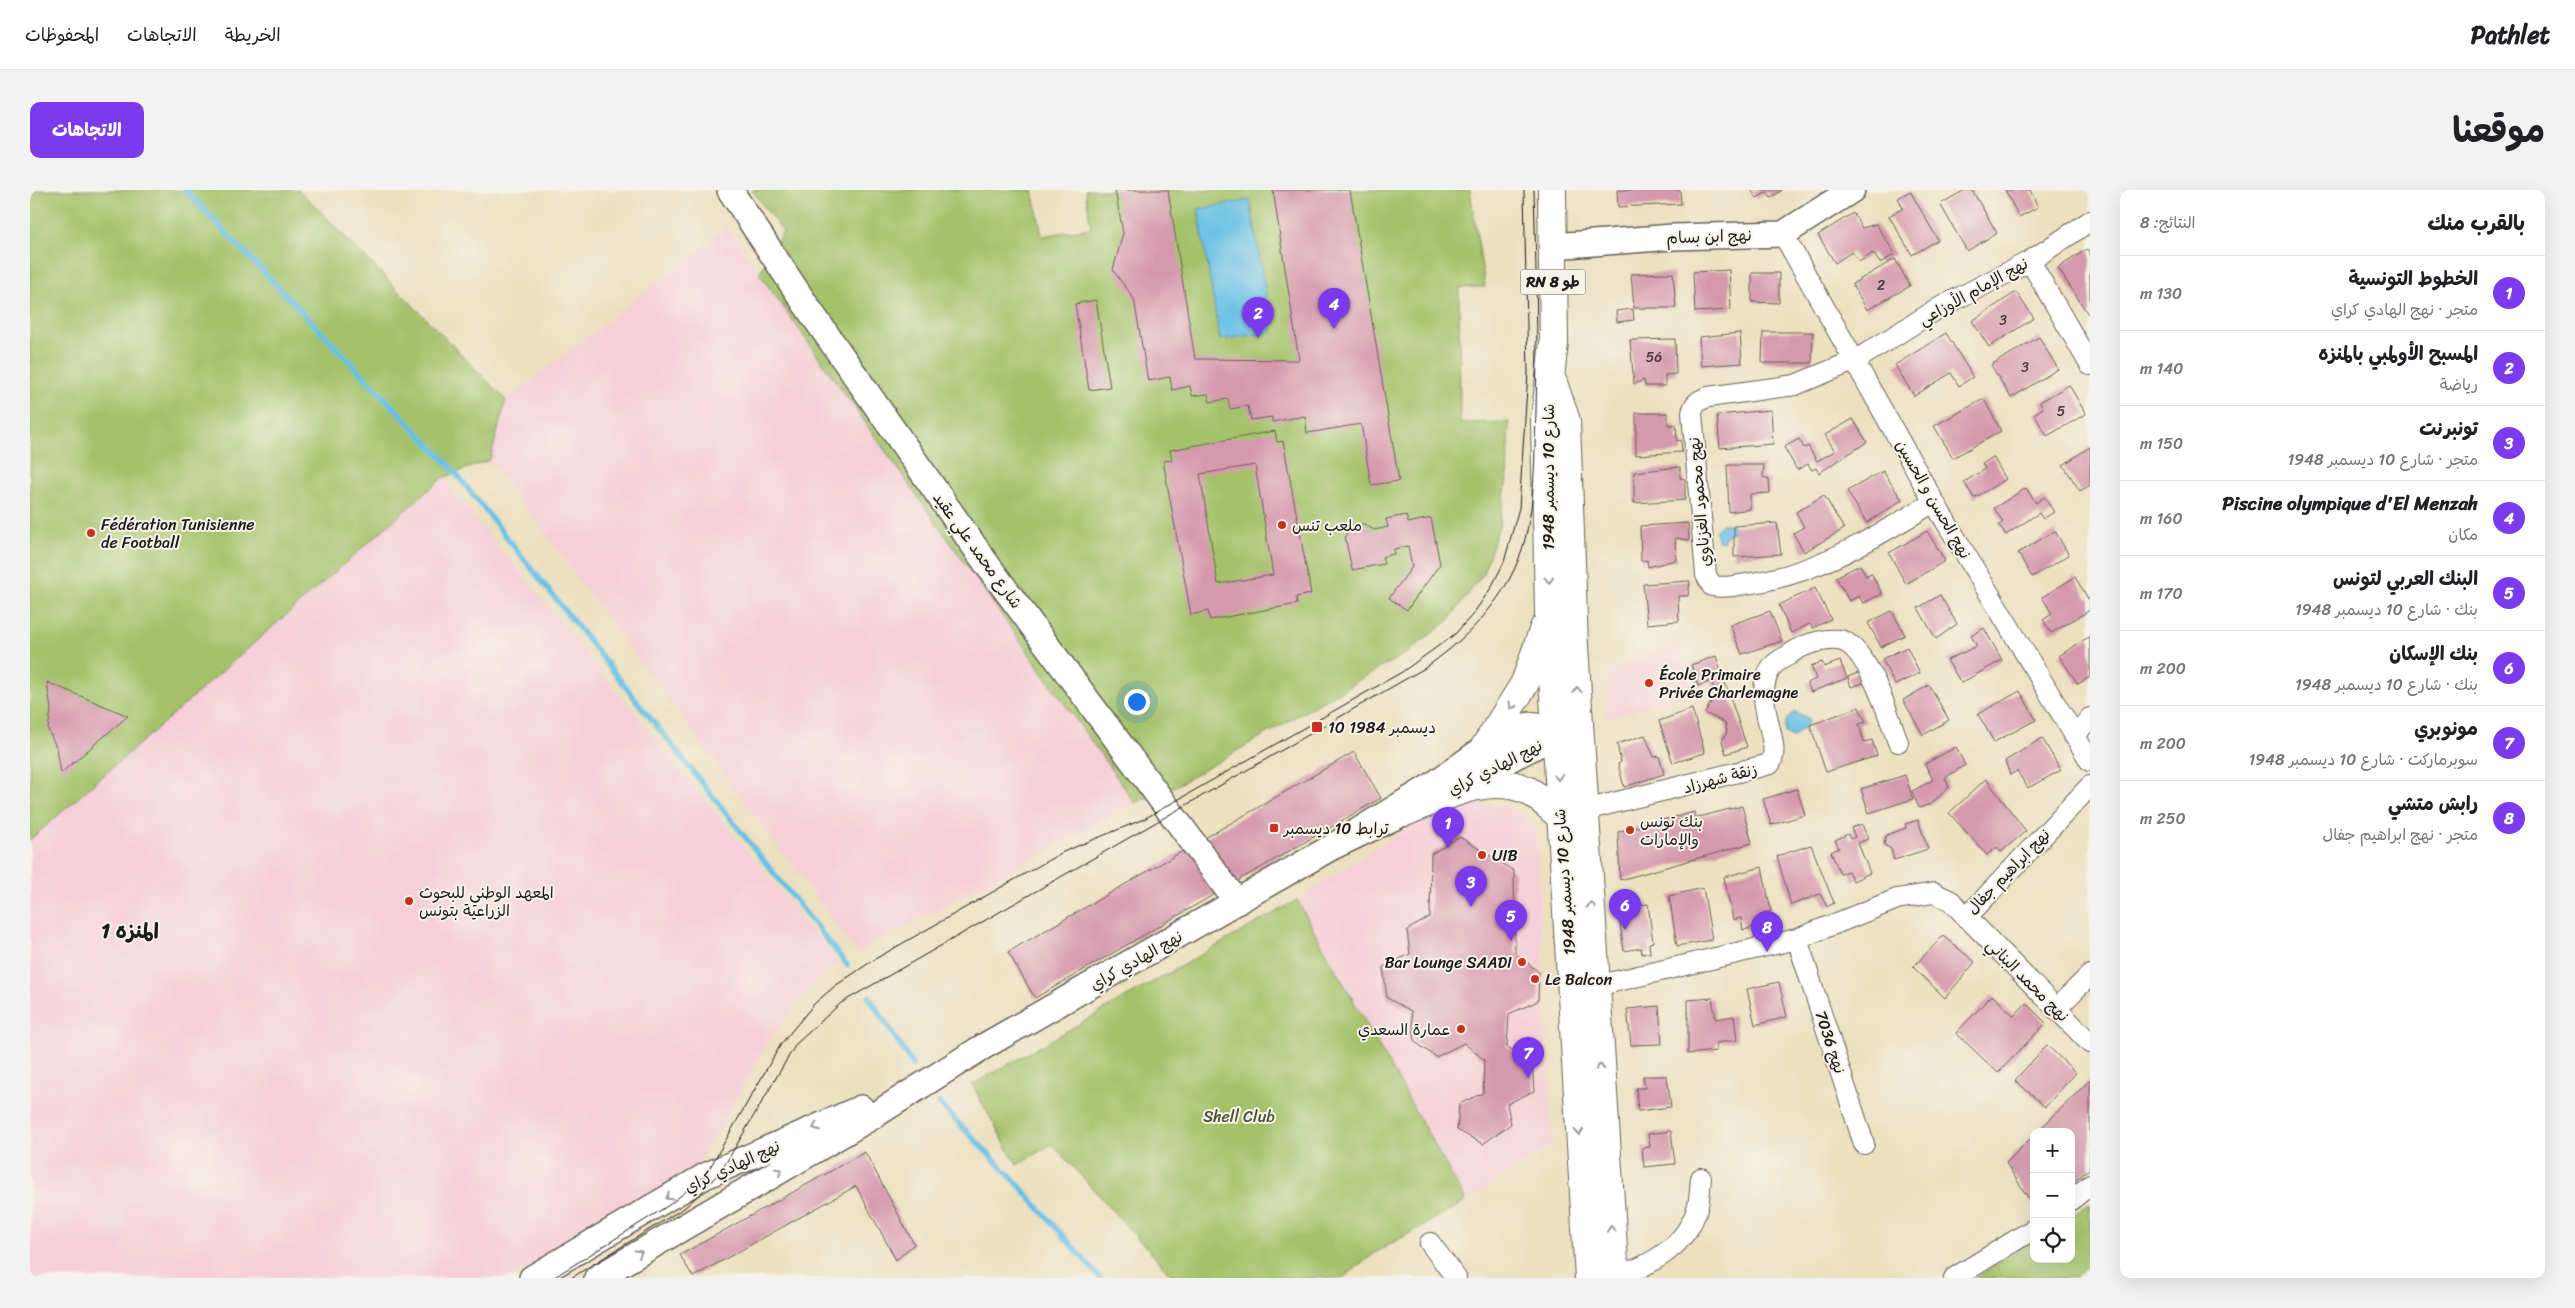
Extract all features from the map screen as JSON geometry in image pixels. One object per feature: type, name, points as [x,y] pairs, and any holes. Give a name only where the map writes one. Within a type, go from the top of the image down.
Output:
[{"type":"main road","name":"RN 8 طو","points":[[1550,374],[1554,342],[1552,190]]},
{"type":"main road","name":"شارع 10 ديسمبر 1948","points":[[1550,374],[1545,420],[1549,612],[1556,735],[1572,813],[1605,1278]]},
{"type":"main road","name":"شارع 10 ديسمبر 1948","points":[[1550,374],[1566,421],[1574,646],[1581,755],[1572,813]]},
{"type":"main road","points":[[1483,750],[1525,683],[1549,612]]},
{"type":"main road","points":[[1579,722],[1556,735],[1581,755]]},
{"type":"main road","points":[[1405,812],[1448,795],[1490,784],[1514,785],[1572,813]]},
{"type":"street","name":"شارع محمد علي عقيد","points":[[730,190],[808,308],[986,563],[1237,902]]},
{"type":"street","points":[[1783,234],[1852,190]]},
{"type":"street","name":"نهج الإمام الأوزاعي","points":[[1856,360],[1939,308],[2030,261],[2090,221]]},
{"type":"street","name":"نهج ابن بسام","points":[[1553,246],[1673,237],[1783,234]]},
{"type":"street","name":"نهج الحسن و الحسين","points":[[1783,234],[1856,360],[1934,502],[2090,761]]},
{"type":"street","points":[[2030,261],[2090,365]]},
{"type":"street","name":"نهج محمود الغزناوي","points":[[1856,360],[1795,384],[1708,397],[1701,399],[1694,406],[1692,413],[1703,546],[1708,583],[1718,587],[1764,582],[1809,569],[1872,538],[1934,502]]},
{"type":"street","name":"زنقة شهرزاد","points":[[1572,813],[1770,764],[1774,752],[1764,710],[1763,690],[1771,668],[1798,648],[1832,640],[1847,642],[1858,652],[1884,704],[1898,742]]},
{"type":"street","points":[[2074,736],[2090,718]]},
{"type":"street","name":"نهج الهادي كراي","points":[[597,1278],[875,1115],[941,1073],[1332,847],[1433,785],[1500,737],[1524,726],[1545,726],[1556,735],[1485,773],[1332,847]]},
{"type":"street","name":"نهج ابراهيم جفال","points":[[1584,989],[1797,939],[1897,899],[1934,893],[1951,901],[1966,918],[2090,786]]},
{"type":"street","name":"نهج محمد البناني","points":[[1966,918],[2090,1043]]},
{"type":"street","name":"نهج 7036","points":[[1797,939],[1864,1144]]},
{"type":"street","points":[[2056,1009],[2090,975]]},
{"type":"street","name":"نهج الهادي كراي","points":[[532,1278],[705,1176],[941,1073]]},
{"type":"street","points":[[1605,1278],[1658,1258],[1676,1244],[1690,1224],[1698,1206],[1701,1178]]},
{"type":"street","points":[[2075,1197],[2090,1185]]},
{"type":"street","points":[[1954,1278],[2030,1231]]},
{"type":"street","points":[[1430,1243],[1452,1277]]},
{"type":"shaded area","points":[[727,228],[1135,803],[857,953],[490,460],[506,400]]},
{"type":"shaded area","name":"المعهد الوطني للبحوث الزراعية بتونس","points":[[443,478],[838,962],[815,982],[774,1032],[697,1166],[512,1278],[30,1278],[30,840]]},
{"type":"shaded area","name":"École Primaire Privée Charlemagne","points":[[1677,642],[1694,693],[1606,719],[1610,672]]},
{"type":"shaded area","points":[[1478,803],[1514,808],[1536,831],[1552,1144],[1466,1201],[1297,900],[1417,821]]},
{"type":"green space","points":[[30,190],[299,190],[506,400],[490,460],[442,478],[30,840]]},
{"type":"green space","points":[[752,190],[1033,190],[1042,236],[1091,228],[1085,190],[1470,190],[1485,287],[1459,288],[1460,423],[1509,422],[1507,479],[1499,526],[1483,574],[1449,620],[1408,652],[1176,786],[1135,803],[759,273],[783,232]]},
{"type":"green space","name":"Shell Club","points":[[1297,900],[1466,1201],[1375,1253],[1343,1278],[1174,1278],[1052,1144],[1017,1165],[972,1085]]},
{"type":"green space","points":[[2090,1204],[2090,1263],[2075,1278],[1975,1278],[2030,1243],[2030,1263],[2075,1263],[2075,1213]]},
{"type":"water","points":[[1250,200],[1272,332],[1220,340],[1198,209]]},
{"type":"water","points":[[1722,524],[1730,524],[1736,529],[1736,532],[1727,534],[1723,542],[1719,541],[1715,531]]},
{"type":"water","points":[[1795,712],[1808,718],[1808,724],[1793,737],[1785,733],[1785,726],[1788,718]]},
{"type":"building","points":[[1115,190],[1168,190],[1195,359],[1299,360],[1273,190],[1350,190],[1399,481],[1371,485],[1361,424],[1307,433],[1305,416],[1272,422],[1272,417],[1251,420],[1248,406],[1230,409],[1228,399],[1210,402],[1208,394],[1192,396],[1190,386],[1172,390],[1170,377],[1148,381],[1134,299],[1113,270],[1123,233]]},
{"type":"building","points":[[1617,190],[1680,190],[1681,204],[1618,207]]},
{"type":"building","points":[[1751,190],[1782,190],[1771,198],[1767,192],[1757,198]]},
{"type":"building","points":[[1965,190],[1972,190],[1997,233],[1967,251],[1940,204]]},
{"type":"building","points":[[2005,190],[2030,190],[2038,207],[2019,217]]},
{"type":"building","points":[[1910,191],[1938,240],[1912,255],[1889,216],[1903,208],[1898,198]]},
{"type":"building","points":[[1853,213],[1862,228],[1876,224],[1895,254],[1880,263],[1873,253],[1859,262],[1852,252],[1835,263],[1818,235]]},
{"type":"building","points":[[2087,249],[2090,253],[2090,312],[2088,314],[2058,268]]},
{"type":"building","points":[[1895,259],[1910,286],[1867,310],[1852,284]]},
{"type":"building","points":[[1729,270],[1731,310],[1695,312],[1693,272]]},
{"type":"building","points":[[1673,273],[1676,308],[1634,308],[1631,274]]},
{"type":"building","points":[[1752,273],[1779,273],[1779,303],[1752,302]]},
{"type":"building","points":[[2016,292],[2034,318],[1989,347],[1972,321]]},
{"type":"building","points":[[1096,300],[1110,387],[1089,390],[1075,304]]},
{"type":"building","points":[[1633,309],[1634,320],[1617,322],[1616,311]]},
{"type":"building","points":[[1763,332],[1813,332],[1812,363],[1762,363]]},
{"type":"building","points":[[1740,333],[1742,363],[1701,366],[1699,337]]},
{"type":"building","points":[[1946,333],[1973,377],[1959,386],[1951,373],[1914,396],[1895,365]]},
{"type":"building","points":[[2039,337],[2058,369],[2011,398],[1991,365]]},
{"type":"building","points":[[1675,339],[1676,374],[1665,375],[1665,386],[1645,386],[1644,380],[1634,384],[1630,340]]},
{"type":"building","points":[[2069,385],[2086,414],[2047,436],[2034,414],[2043,408],[2040,402]]},
{"type":"building","points":[[1984,399],[2001,431],[1953,458],[1934,426]]},
{"type":"building","points":[[1771,410],[1773,444],[1720,448],[1717,415]]},
{"type":"building","points":[[1636,413],[1668,413],[1668,425],[1676,425],[1677,441],[1681,440],[1682,452],[1636,455]]},
{"type":"building","points":[[1853,419],[1867,442],[1819,473],[1816,468],[1812,470],[1808,464],[1797,470],[1784,447],[1799,439],[1804,448],[1808,446],[1817,461],[1835,451],[1825,435]]},
{"type":"building","name":"ملعب تنس","points":[[1275,431],[1277,442],[1283,441],[1311,594],[1296,597],[1297,604],[1210,620],[1208,611],[1191,615],[1163,461],[1172,460],[1170,450]],"holes":[[[1255,465],[1273,575],[1218,584],[1200,474]]]},
{"type":"building","points":[[2090,447],[2090,485],[2080,491],[2063,465]]},
{"type":"building","points":[[1993,457],[2006,479],[1974,498],[1964,482],[1985,469],[1982,464]]},
{"type":"building","points":[[1727,465],[1764,465],[1763,477],[1769,479],[1770,493],[1750,494],[1750,509],[1729,512]]},
{"type":"building","points":[[1680,467],[1680,478],[1685,479],[1685,500],[1634,503],[1634,472]]},
{"type":"building","points":[[1883,471],[1902,500],[1867,523],[1847,491]]},
{"type":"building","points":[[2026,488],[2036,503],[2044,497],[2054,512],[2043,519],[2039,513],[2006,535],[1999,525],[2003,522],[1994,508]]},
{"type":"building","points":[[1824,495],[1844,529],[1804,552],[1793,533],[1804,527],[1796,512]]},
{"type":"building","points":[[1406,515],[1408,523],[1431,518],[1440,564],[1407,610],[1389,598],[1412,567],[1408,546],[1394,549],[1394,554],[1382,557],[1384,564],[1352,570],[1345,536],[1358,524],[1364,524],[1374,530],[1388,527],[1386,519]]},
{"type":"building","points":[[1688,523],[1689,540],[1675,538],[1676,560],[1648,567],[1647,560],[1641,561],[1640,526]]},
{"type":"building","points":[[1777,523],[1781,554],[1734,557],[1734,526]]},
{"type":"building","points":[[1927,531],[1945,561],[1906,584],[1889,553]]},
{"type":"building","points":[[2055,531],[2069,555],[2032,577],[2018,553]]},
{"type":"building","points":[[1860,565],[1866,576],[1871,573],[1882,594],[1863,603],[1859,596],[1849,601],[1836,577]]},
{"type":"building","points":[[2075,577],[2088,599],[2090,598],[2090,610],[2051,633],[2043,620],[2052,614],[2042,597]]},
{"type":"building","points":[[1690,581],[1688,596],[1678,596],[1679,621],[1647,624],[1643,584]]},
{"type":"building","points":[[1815,588],[1831,619],[1813,628],[1810,624],[1791,633],[1779,605]]},
{"type":"building","points":[[1940,595],[1957,624],[1936,639],[1918,608]]},
{"type":"building","points":[[1770,611],[1782,641],[1742,654],[1730,625]]},
{"type":"building","points":[[1892,611],[1905,635],[1881,647],[1868,623]]},
{"type":"building","points":[[1984,628],[2002,660],[1961,683],[1947,660],[1977,646],[1971,636]]},
{"type":"building","points":[[2090,636],[2090,677],[2078,684],[2059,656]]},
{"type":"building","points":[[1907,647],[1920,673],[1895,685],[1882,659]]},
{"type":"building","points":[[1716,656],[1747,747],[1726,754],[1722,741],[1727,732],[1725,723],[1705,713],[1716,693],[1711,681],[1698,686],[1691,665]]},
{"type":"building","points":[[1840,661],[1847,678],[1811,692],[1807,683],[1816,679],[1811,666],[1822,662],[1824,667]]},
{"type":"building","points":[[1860,672],[1866,682],[1851,687],[1848,677]]},
{"type":"building","points":[[47,682],[128,716],[61,773],[57,749],[48,729],[51,710]]},
{"type":"building","points":[[1929,685],[1949,720],[1923,735],[1903,700]]},
{"type":"building","points":[[2020,691],[2036,720],[1994,742],[1978,714]]},
{"type":"building","points":[[1859,707],[1866,722],[1859,724],[1864,742],[1872,740],[1877,756],[1826,772],[1810,725]]},
{"type":"building","points":[[1692,709],[1705,753],[1673,763],[1659,721]]},
{"type":"building","points":[[1645,735],[1654,757],[1659,756],[1664,774],[1624,787],[1618,764],[1621,762],[1617,744]]},
{"type":"building","points":[[2042,738],[2061,770],[2028,788],[2017,771],[2010,775],[2005,761]]},
{"type":"building","points":[[1956,747],[1965,765],[1945,778],[1949,787],[1931,804],[1919,808],[1912,791],[1933,780],[1925,764]]},
{"type":"building","points":[[1354,752],[1381,798],[1035,998],[1008,952]]},
{"type":"building","points":[[1905,775],[1913,799],[1869,813],[1861,789]]},
{"type":"building","points":[[1986,779],[2026,831],[2001,852],[1997,847],[1987,855],[1949,813]]},
{"type":"building","points":[[1797,789],[1805,815],[1771,825],[1763,799]]},
{"type":"building","points":[[1742,806],[1752,843],[1620,880],[1618,832],[1694,812],[1695,818]]},
{"type":"building","points":[[1918,820],[1928,849],[1894,860],[1891,849],[1884,845],[1885,838],[1887,835],[1906,828],[1905,824]]},
{"type":"building","points":[[1862,824],[1868,839],[1858,843],[1870,873],[1853,881],[1848,871],[1840,874],[1831,852],[1839,848],[1835,840],[1848,834],[1850,839],[1855,837],[1851,828]]},
{"type":"building","points":[[1460,837],[1514,871],[1515,953],[1539,972],[1538,1001],[1509,1014],[1507,1047],[1532,1060],[1534,1091],[1507,1104],[1511,1124],[1483,1144],[1457,1130],[1459,1104],[1483,1093],[1484,1060],[1464,1043],[1436,1057],[1415,1042],[1411,1011],[1387,998],[1383,967],[1410,954],[1407,930],[1430,917],[1431,854]]},
{"type":"building","points":[[1811,845],[1834,903],[1827,907],[1820,894],[1791,905],[1777,856]]},
{"type":"building","points":[[1762,867],[1771,911],[1763,913],[1764,925],[1743,930],[1741,918],[1733,920],[1724,877]]},
{"type":"building","points":[[1703,888],[1712,940],[1677,946],[1669,896]]},
{"type":"building","points":[[1648,904],[1653,942],[1649,943],[1650,953],[1642,954],[1641,948],[1624,951],[1619,916],[1632,914],[1631,906]]},
{"type":"building","points":[[1943,936],[1975,962],[1945,998],[1913,967]]},
{"type":"building","points":[[1779,982],[1787,1017],[1755,1025],[1747,989]]},
{"type":"building","points":[[1992,995],[2014,1016],[2026,1003],[2046,1023],[1998,1073],[1956,1033]]},
{"type":"building","points":[[1712,998],[1716,1019],[1734,1016],[1737,1040],[1716,1043],[1716,1051],[1688,1054],[1688,1000]]},
{"type":"building","points":[[1659,1006],[1662,1044],[1631,1045],[1627,1009]]},
{"type":"building","points":[[2047,1045],[2076,1073],[2045,1107],[2015,1080]]},
{"type":"building","points":[[1643,1076],[1667,1076],[1671,1107],[1638,1111],[1636,1088],[1645,1088]]},
{"type":"building","points":[[2090,1080],[2090,1168],[2075,1181],[2075,1128],[2041,1128]]},
{"type":"building","points":[[1671,1131],[1675,1164],[1644,1167],[1642,1148],[1650,1147],[1648,1134]]},
{"type":"building","points":[[2030,1139],[2030,1201],[2006,1163]]},
{"type":"building","points":[[865,1152],[914,1244],[896,1260],[856,1186],[693,1277],[680,1255]]},
{"type":"waterway","points":[[185,190],[449,465],[847,965]]},
{"type":"waterway","points":[[869,997],[913,1065]]},
{"type":"waterway","points":[[939,1103],[1017,1183],[1100,1278]]},
{"type":"tram line","points":[[553,1278],[669,1205],[705,1176],[781,1044],[815,1003],[835,986],[875,959],[1063,852],[1144,819],[1402,672],[1455,634],[1473,614],[1491,588],[1504,562],[1519,508],[1528,373],[1524,190]]},
{"type":"tram line","points":[[571,1278],[684,1208],[702,1192],[723,1168],[796,1044],[841,1003],[1425,668],[1462,639],[1483,617],[1502,592],[1519,559],[1530,517],[1535,452],[1537,355],[1534,190]]},
{"type":"place","name":"Piscine olympique d'El Menzah","points":[[1334,329]]},
{"type":"place","name":"المسبح الأولمبي بالمنزه","points":[[1258,338]]},
{"type":"place","name":"ملعب تنس","points":[[1282,525]]},
{"type":"place","name":"Fédération Tunisienne de Football","points":[[91,533]]},
{"type":"place","name":"École Primaire Privée Charlemagne","points":[[1649,683]]},
{"type":"place","name":"10 ديسمبر 1984","points":[[1317,727]]},
{"type":"place","name":"ترابط 10 ديسمبر","points":[[1274,828]]},
{"type":"place","name":"بنك تونس والإمارات","points":[[1630,830]]},
{"type":"place","name":"الخطوط التونسية","points":[[1448,848]]},
{"type":"place","name":"UIB","points":[[1482,855]]},
{"type":"place","name":"المعهد الوطني للبحوث الزراعية بتونس","points":[[409,901]]},
{"type":"place","name":"تونبرنت","points":[[1471,907]]},
{"type":"place","name":"بنك الإسكان","points":[[1625,930]]},
{"type":"place","name":"البنك العربي لتونس","points":[[1511,941]]},
{"type":"place","name":"رابش متشي","points":[[1767,952]]},
{"type":"place","name":"Bar Lounge SAADI","points":[[1522,962]]},
{"type":"place","name":"Le Balcon","points":[[1535,979]]},
{"type":"place","name":"عمارة السعدي","points":[[1461,1029]]},
{"type":"place","name":"مونوبري","points":[[1528,1078]]},
{"type":"district","name":"المنزه 1","points":[[130,931]]}]
